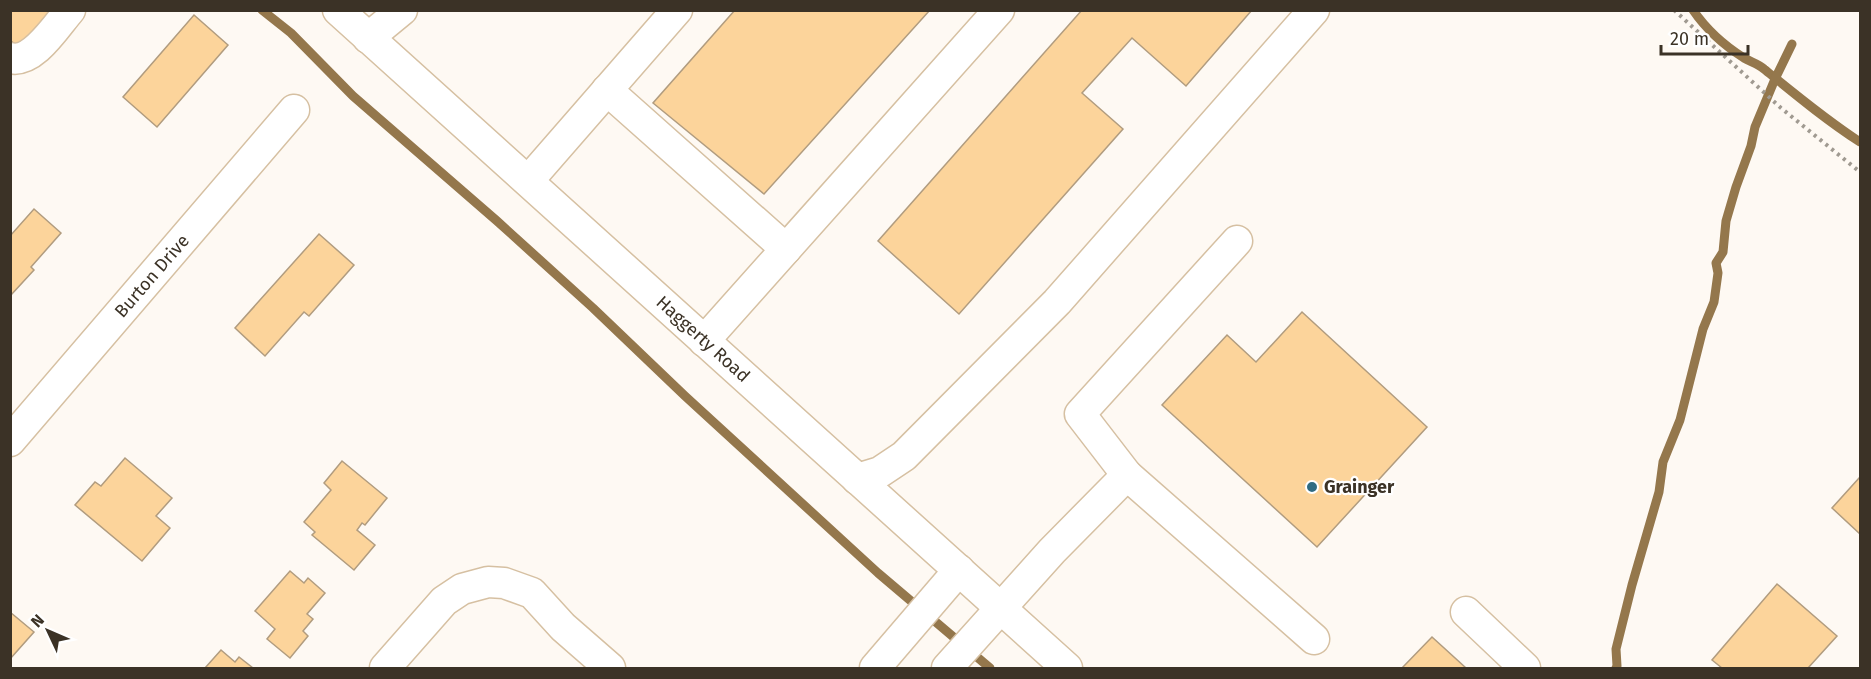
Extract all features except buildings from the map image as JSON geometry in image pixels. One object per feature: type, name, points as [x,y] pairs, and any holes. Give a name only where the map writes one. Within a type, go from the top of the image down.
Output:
[{"type":"street","points":[[10,58],[19,60],[33,53],[70,10]]},
{"type":"street","points":[[352,20],[402,10]]},
{"type":"street","points":[[528,182],[677,10]]},
{"type":"street","points":[[704,341],[999,10]]},
{"type":"street","points":[[857,479],[880,472],[904,456],[1057,302],[1314,10]]},
{"type":"street","name":"Haggerty Road","points":[[352,20],[1066,669]]},
{"type":"street","points":[[607,90],[786,249]]},
{"type":"street","name":"Burton Drive","points":[[10,441],[294,110]]},
{"type":"street","points":[[1237,241],[1080,414],[1127,475],[1314,639]]},
{"type":"street","points":[[947,669],[1052,551],[1127,475]]},
{"type":"street","points":[[875,669],[959,570]]},
{"type":"street","points":[[385,669],[444,601],[462,589],[488,582],[504,583],[532,593],[562,627],[610,669]]},
{"type":"street","points":[[1466,612],[1525,669]]},
{"type":"path","points":[[1674,10],[1780,108],[1860,172]]},
{"type":"waterway","points":[[262,10],[291,33],[353,96],[593,308],[878,573],[990,668]]},
{"type":"waterway","points":[[1693,10],[1730,48],[1762,67],[1823,116],[1860,142]]},
{"type":"waterway","points":[[1616,668],[1616,649],[1659,492],[1663,462],[1680,420],[1703,329],[1714,302],[1718,273],[1716,263],[1723,252],[1726,221],[1755,127],[1792,44]]},
{"type":"place","name":"Grainger","points":[[1312,487]]}]
